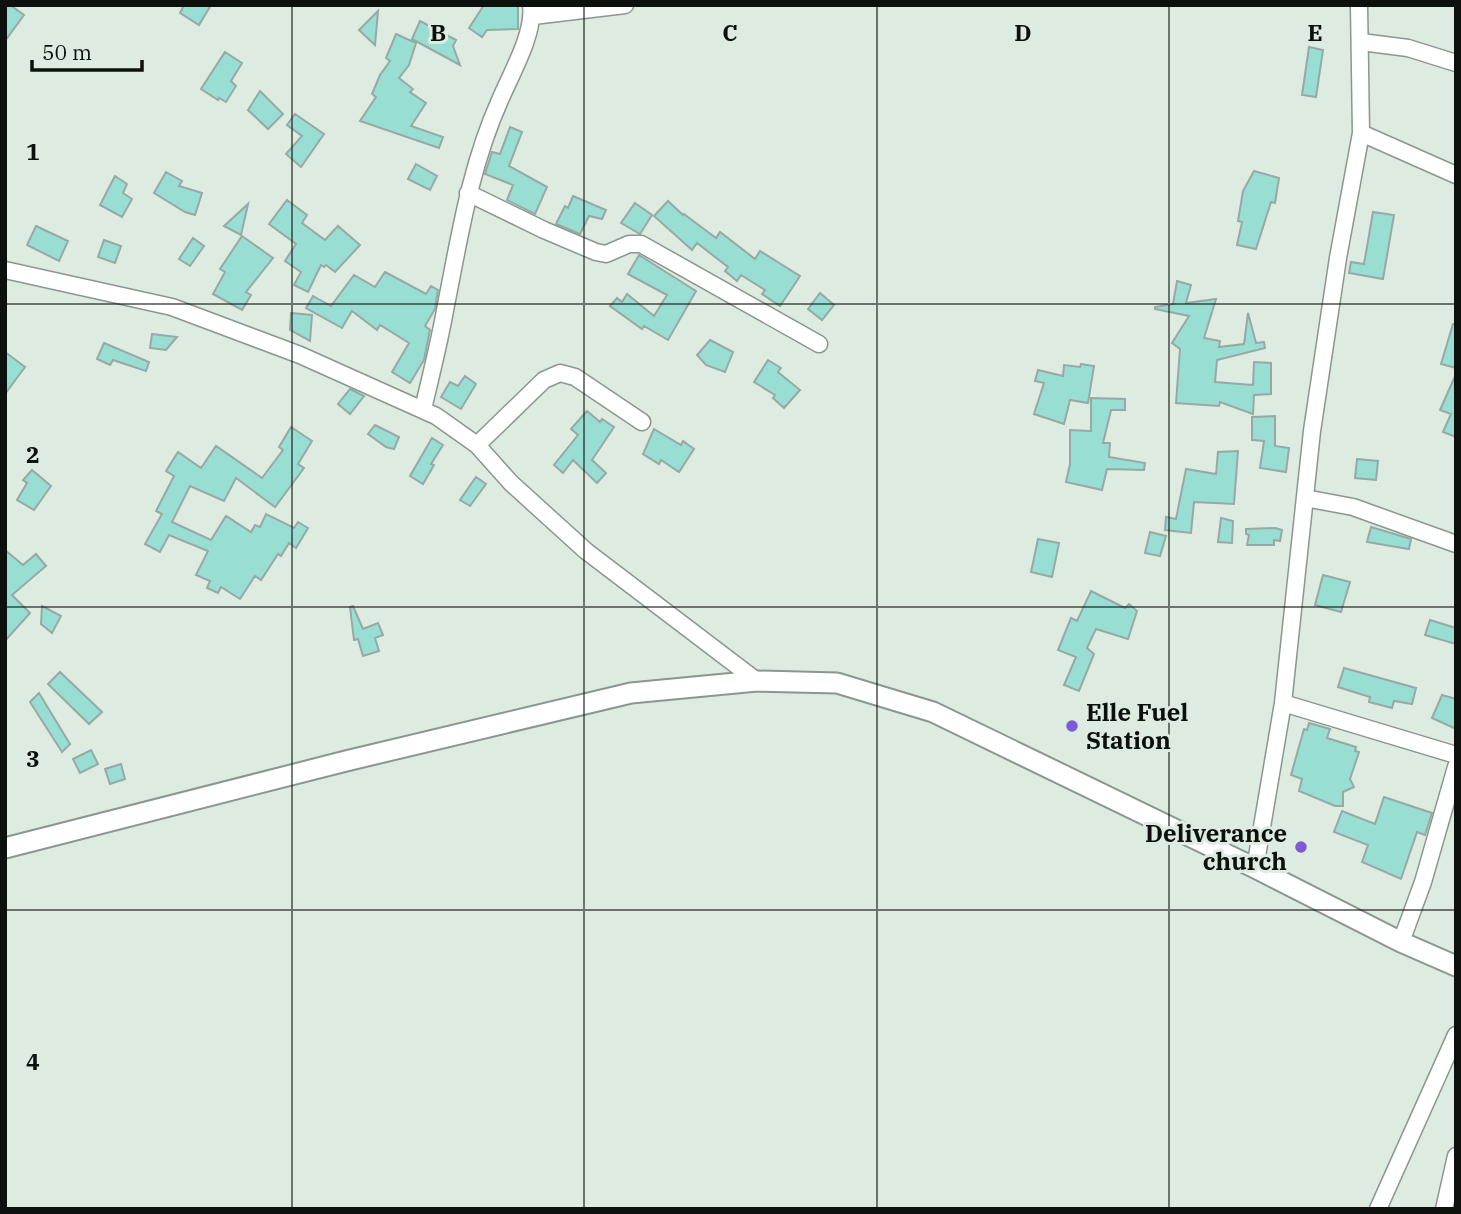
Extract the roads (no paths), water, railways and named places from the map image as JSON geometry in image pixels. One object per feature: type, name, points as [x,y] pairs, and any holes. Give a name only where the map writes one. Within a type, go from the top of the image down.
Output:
[{"type":"street","points":[[423,409],[475,167],[498,104],[522,50],[532,10],[625,5]]},
{"type":"street","points":[[1255,868],[1283,703],[1312,430],[1338,258],[1361,133],[1359,5]]},
{"type":"street","points":[[1360,42],[1408,48],[1456,63]]},
{"type":"street","points":[[1361,133],[1456,175]]},
{"type":"street","points":[[468,193],[596,252],[606,254],[629,244],[640,244],[819,344]]},
{"type":"street","points":[[5,270],[172,307],[300,355],[436,415],[477,445],[519,491],[586,551],[757,681]]},
{"type":"street","points":[[477,445],[544,380],[560,373],[575,377],[642,422]]},
{"type":"street","points":[[1306,498],[1353,507],[1456,544]]},
{"type":"street","points":[[5,848],[346,761],[631,693],[757,681],[837,683],[933,712],[1401,942],[1456,966]]},
{"type":"street","points":[[1283,703],[1456,755]]},
{"type":"street","points":[[1401,942],[1423,882],[1456,767]]},
{"type":"street","points":[[1378,1209],[1456,1035]]},
{"type":"street","points":[[1444,1209],[1456,1156]]},
{"type":"place","name":"Elle Fuel Station","points":[[1072,726]]},
{"type":"place","name":"Deliverance church","points":[[1301,847]]}]
